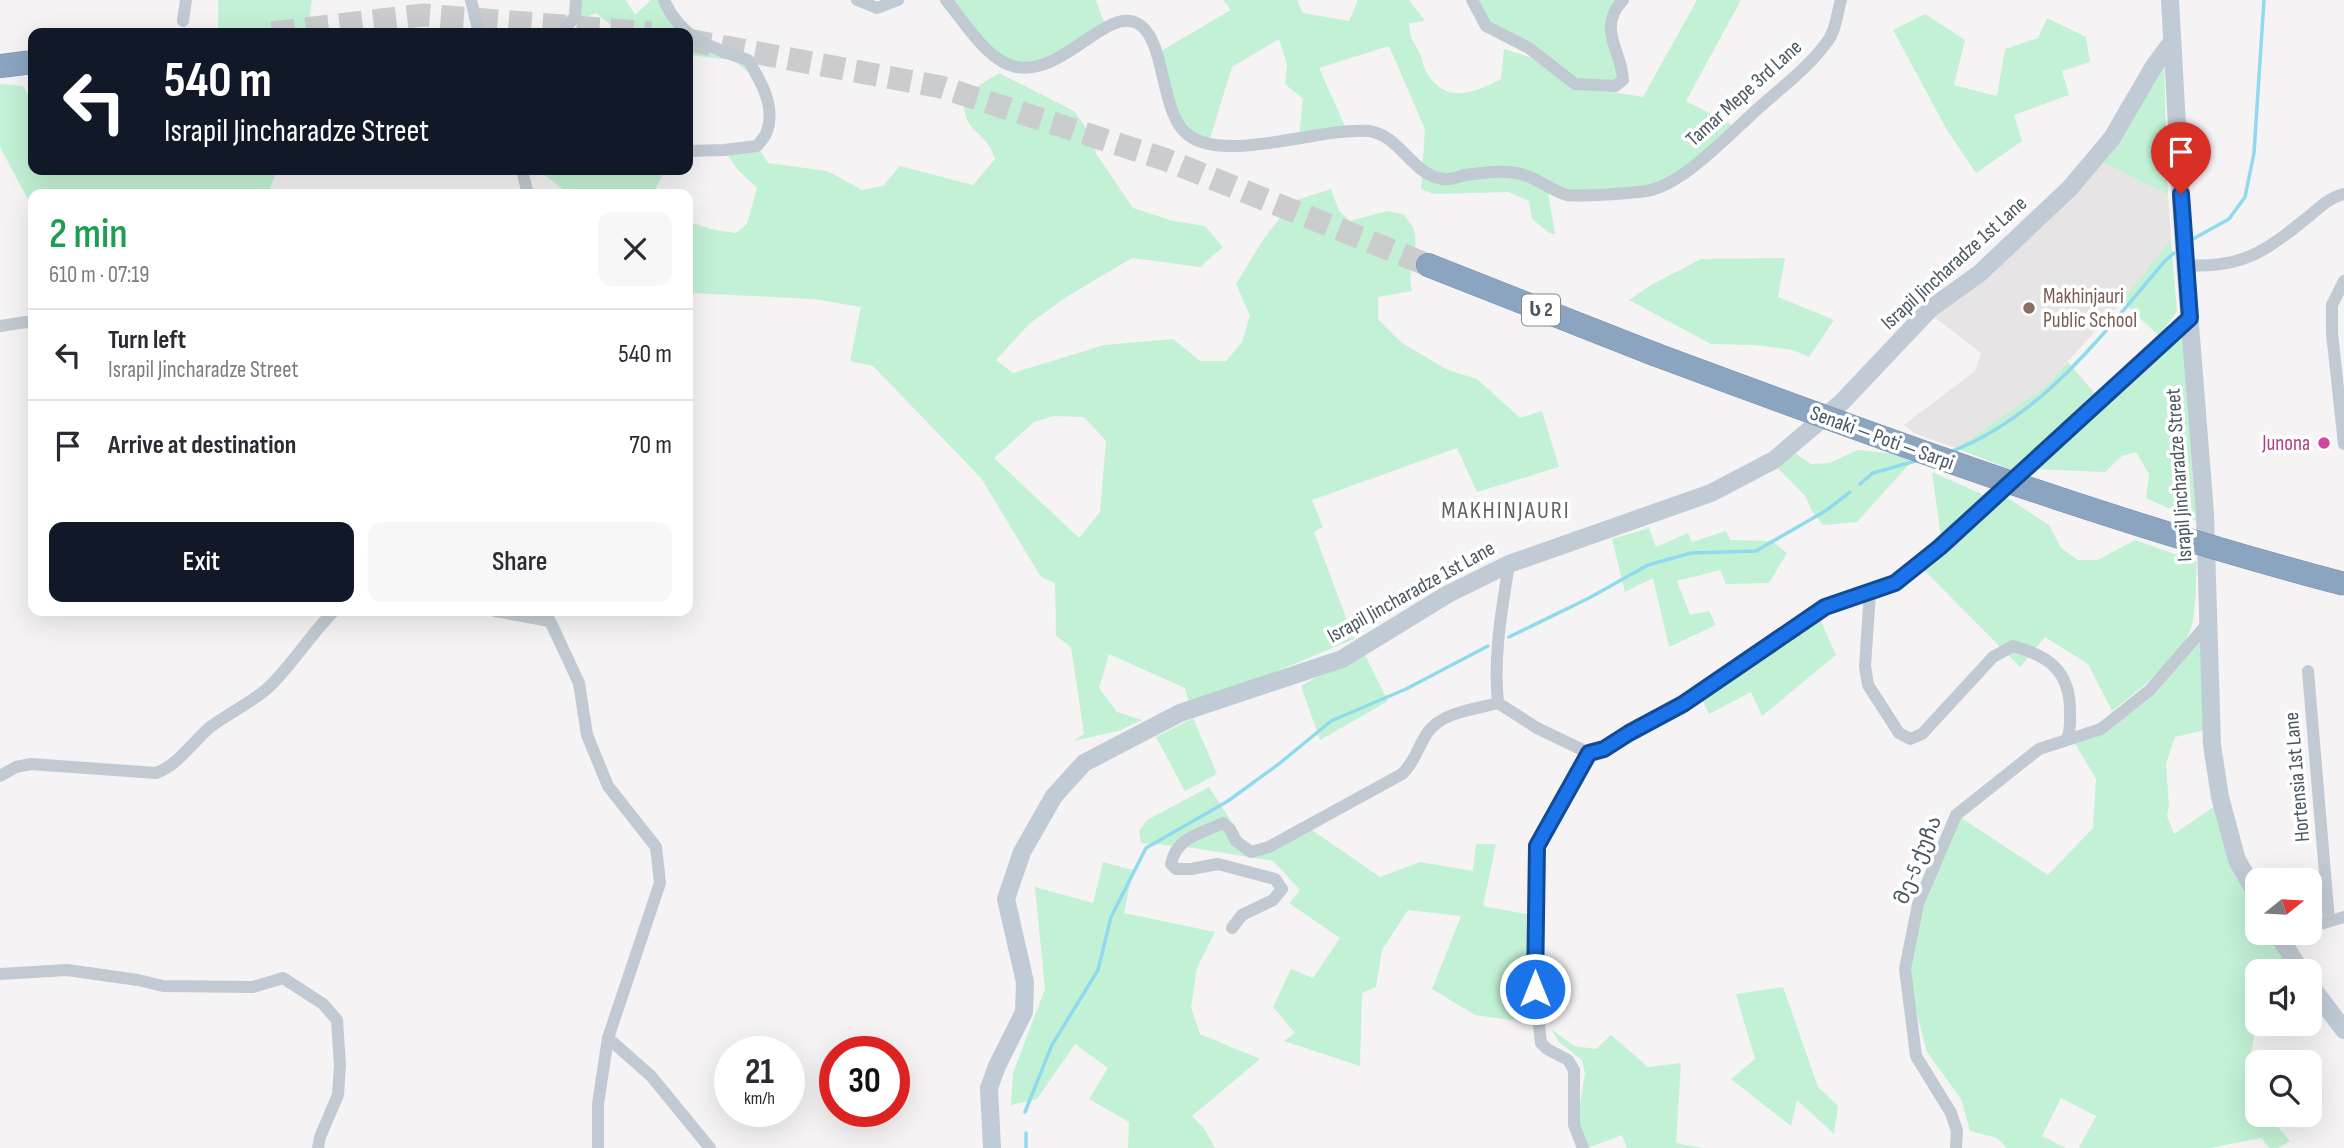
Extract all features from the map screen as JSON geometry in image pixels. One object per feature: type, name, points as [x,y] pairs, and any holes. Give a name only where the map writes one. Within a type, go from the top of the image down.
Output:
[{"type":"highway","points":[[0,65],[28,62]]},
{"type":"highway","name":"Senaki — Poti — Sarpi","points":[[1428,265],[1654,354],[1916,451],[2140,526],[2344,583]]},
{"type":"street","points":[[183,21],[186,0]]},
{"type":"street","points":[[471,0],[479,28]]},
{"type":"street","points":[[566,28],[575,16],[576,0]]},
{"type":"street","points":[[664,0],[672,18],[683,28]]},
{"type":"street","points":[[857,0],[877,8],[898,0]]},
{"type":"street","name":"Tamar Mepe 3rd Lane","points":[[946,0],[995,56],[1014,65],[1043,64],[1064,55],[1106,28],[1122,21],[1136,22],[1147,31],[1154,46],[1175,119],[1188,136],[1208,145],[1256,144],[1371,131],[1397,145],[1421,170],[1444,179],[1492,171],[1519,173],[1569,195],[1648,191],[1681,175],[1719,147],[1829,41],[1841,0]]},
{"type":"street","points":[[1472,0],[1486,26],[1530,48],[1575,84],[1598,87],[1615,86],[1623,80],[1623,70],[1612,46],[1610,29],[1613,10],[1623,0]]},
{"type":"street","name":"Israpil Jincharadze Street","points":[[2170,0],[2205,513],[2212,746],[2220,797],[2237,860],[2245,874]]},
{"type":"street","points":[[693,37],[748,60],[761,82],[769,105],[767,131],[757,146],[693,150]]},
{"type":"street","name":"Israpil Jincharadze 1st Lane","points":[[992,1148],[989,1088],[1024,1012],[1025,982],[1006,899],[1022,852],[1054,796],[1084,763],[1180,713],[1342,659],[1448,594],[1509,564],[1711,493],[1774,460],[1842,402],[1930,309],[1980,272],[2070,188],[2112,138],[2154,66],[2171,43]]},
{"type":"street","points":[[2186,265],[2205,266],[2250,258],[2274,244],[2328,201],[2344,194]]},
{"type":"street","points":[[2344,281],[2332,305],[2332,333],[2344,444]]},
{"type":"street","points":[[1232,928],[1242,915],[1273,900],[1282,888],[1275,879],[1218,864],[1176,869],[1171,864],[1173,850],[1186,839],[1223,823],[1230,829],[1236,841],[1251,852],[1269,847],[1402,774],[1410,766],[1427,733],[1447,717],[1498,703],[1537,728],[1589,753],[1604,749],[1683,704],[1825,607],[1895,583],[1940,547],[2190,318]]},
{"type":"street","points":[[0,326],[28,323]]},
{"type":"street","points":[[1498,703],[1498,644],[1509,564]]},
{"type":"street","points":[[1870,593],[1865,666],[1868,685],[1899,733],[1910,739],[1922,734],[1993,657],[2012,646],[2026,650],[2057,667],[2068,684],[2070,731],[2067,739]]},
{"type":"street","points":[[0,776],[16,767],[31,764],[156,773],[166,769],[209,729],[271,685],[329,616]]},
{"type":"street","points":[[522,616],[550,621],[579,683],[587,735],[608,786],[656,847],[660,883],[608,1038],[597,1104],[598,1148]]},
{"type":"street","name":"მე-5 ქუჩა","points":[[1956,1148],[1956,1131],[1951,1113],[1916,1056],[1905,968],[1917,904],[1956,815],[2039,749],[2101,729],[2150,691],[2209,622]]},
{"type":"street","name":"Hortensia 1st Lane","points":[[2308,671],[2329,921]]},
{"type":"street","points":[[1583,1148],[1574,1125],[1574,1070],[1568,1060],[1541,1043],[1535,989],[1537,846],[1589,753]]},
{"type":"street","points":[[2322,923],[2344,917]]},
{"type":"street","points":[[0,974],[68,970],[174,986],[253,987],[283,978],[323,1004],[337,1020],[341,1065],[338,1096],[317,1148]]},
{"type":"street","points":[[2322,1001],[2344,1030]]},
{"type":"street","points":[[608,1038],[651,1076],[710,1148]]},
{"type":"shaded area","name":"Makhinjauri Public School","points":[[2102,162],[2168,195],[2171,239],[2122,301],[2044,388],[1956,448],[1916,434],[1904,425],[1975,371],[1981,353],[1933,316]]},
{"type":"green space","points":[[218,0],[312,0],[308,28],[218,28]]},
{"type":"green space","points":[[578,0],[626,0],[635,15],[651,0],[664,0],[685,28],[615,28],[596,13],[575,21]]},
{"type":"green space","points":[[946,0],[1096,0],[1106,28],[1054,61],[1006,63]]},
{"type":"green space","points":[[1223,0],[1297,0],[1303,13],[1349,21],[1358,0],[1409,0],[1425,21],[1409,23],[1426,73],[1444,90],[1462,93],[1501,79],[1504,49],[1551,64],[1486,26],[1472,0],[1623,0],[1613,10],[1623,70],[1612,92],[1643,97],[1697,0],[1741,0],[1686,101],[1738,128],[1667,183],[1569,195],[1547,186],[1555,234],[1549,233],[1532,219],[1529,201],[1508,192],[1434,194],[1421,189],[1425,129],[1389,46],[1319,68],[1348,133],[1299,138],[1303,99],[1285,84],[1287,64],[1279,39],[1232,67],[1208,145],[1188,136],[1156,54],[1231,10]]},
{"type":"green space","points":[[1925,14],[1965,40],[1954,85],[1997,96],[2005,49],[2038,38],[2047,18],[2086,37],[2090,62],[2062,71],[2069,95],[2014,115],[2022,141],[1976,173],[1947,130],[1893,30]]},
{"type":"green space","points":[[693,37],[748,60],[761,82],[733,60],[693,56]]},
{"type":"green space","points":[[2164,64],[2168,195],[2102,162]]},
{"type":"green space","points":[[999,73],[1074,111],[1086,128],[1097,155],[1133,208],[1173,221],[1205,226],[1223,247],[1200,267],[1132,258],[1068,296],[1030,323],[996,360],[1013,373],[1104,345],[1173,339],[1200,361],[1226,361],[1242,342],[1250,316],[1236,284],[1263,240],[1293,201],[1331,189],[1339,211],[1350,221],[1387,211],[1403,214],[1414,231],[1415,248],[1410,276],[1412,291],[1378,297],[1378,319],[1402,343],[1448,370],[1477,379],[1520,418],[1542,411],[1559,467],[1477,492],[1457,448],[1312,500],[1323,527],[1314,532],[1354,639],[1236,688],[1189,704],[1185,688],[1109,654],[1099,688],[1117,712],[1142,720],[1118,731],[1073,741],[1084,734],[1071,647],[1056,636],[1055,583],[1041,577],[981,478],[873,366],[850,361],[861,307],[814,299],[693,293],[693,223],[736,233],[747,224],[757,188],[738,170],[724,150],[757,146],[768,163],[827,171],[862,190],[883,186],[900,166],[973,185],[995,159],[989,145],[966,118],[963,102],[975,88]],"holes":[[[1054,416],[1084,417],[1106,441],[1100,512],[1079,538],[994,458],[1034,422]]]},
{"type":"green space","points":[[0,84],[23,86],[28,94],[28,175],[275,175],[270,189],[28,189],[28,200],[0,147]]},
{"type":"green space","points":[[544,175],[662,175],[656,189],[563,189]]},
{"type":"green space","points":[[2171,239],[2177,311],[2159,336],[2122,301]]},
{"type":"green space","points":[[1785,258],[1778,297],[1834,320],[1809,357],[1793,350],[1755,345],[1711,344],[1629,300],[1651,285],[1701,259]]},
{"type":"green space","points":[[2186,330],[2198,522],[2146,498],[2149,474],[2136,452],[2122,456],[2105,472],[2031,469]]},
{"type":"green space","points":[[2068,362],[2096,395],[2015,471],[1956,448],[2044,388]]},
{"type":"green space","points":[[1858,450],[1896,454],[1911,462],[1857,522],[1823,525],[1812,511],[1806,497],[1776,466],[1796,454],[1811,464],[1829,463]]},
{"type":"green space","points":[[1932,472],[1986,496],[1941,537]]},
{"type":"green space","points":[[2003,495],[2049,525],[2061,548],[2078,560],[2098,560],[2135,540],[2197,562],[2194,613],[2186,639],[2169,662],[2112,711],[2088,664],[2045,637],[2020,667],[1924,570]]},
{"type":"green space","points":[[1649,528],[1656,547],[1688,533],[1692,542],[1726,531],[1730,540],[1772,541],[1787,553],[1769,583],[1726,584],[1720,570],[1677,581],[1690,615],[1709,611],[1716,625],[1669,647],[1653,578],[1625,592],[1612,539]]},
{"type":"green space","points":[[1819,617],[1836,655],[1762,716],[1751,692],[1709,714],[1702,699]]},
{"type":"green space","points":[[2204,635],[2206,730],[2175,737],[2166,764],[2169,806],[2167,816],[2174,834],[2218,804],[2245,874],[2245,945],[2280,945],[2288,959],[2245,959],[2245,1036],[2254,1036],[2252,1050],[2245,1050],[2245,1127],[2278,1127],[2290,1141],[2278,1148],[2270,1148],[2261,1138],[2210,1148],[2079,1148],[2096,1116],[2061,1098],[2042,1136],[2066,1148],[2007,1148],[1997,1138],[1970,1131],[1961,1099],[1927,1052],[1905,969],[1921,906],[1960,817],[2048,875],[2093,828],[2096,779],[2074,742],[2107,732],[2155,694]]},
{"type":"green space","points":[[1363,651],[1388,701],[1320,740],[1301,686]]},
{"type":"green space","points":[[1193,718],[1217,774],[1185,791],[1156,737]]},
{"type":"green space","points":[[1209,787],[1249,849],[1309,828],[1380,877],[1420,862],[1473,871],[1476,844],[1496,844],[1483,906],[1531,915],[1533,1023],[1475,1015],[1432,989],[1461,916],[1408,910],[1382,950],[1376,987],[1362,993],[1360,1066],[1284,1041],[1295,1033],[1273,1007],[1291,969],[1313,978],[1340,938],[1289,903],[1300,890],[1273,861],[1187,847],[1141,843],[1139,831],[1147,820]]},
{"type":"green space","points":[[1103,862],[1133,870],[1124,913],[1215,932],[1197,968],[1191,1007],[1200,1034],[1260,1059],[1192,1116],[1205,1130],[1215,1148],[1128,1148],[1129,1122],[1089,1099],[1108,1068],[1075,1044],[1037,1099],[1011,1105],[1013,1073],[1045,989],[1035,887],[1093,903]]},
{"type":"green space","points":[[1783,987],[1818,1087],[1838,1106],[1834,1134],[1797,1100],[1791,1126],[1731,1079],[1755,1059],[1736,994]]},
{"type":"green space","points":[[1551,1029],[1574,1046],[1596,1049],[1611,1035],[1648,1067],[1681,1063],[1676,1143],[1702,1148],[1627,1148],[1622,1135],[1587,1148],[1577,1123],[1585,1073],[1582,1060],[1559,1042]]},
{"type":"waterway","points":[[2193,239],[2229,219],[2245,197],[2254,153],[2264,0]]},
{"type":"waterway","points":[[1950,452],[1983,437],[2014,418],[2043,395],[2094,344],[2174,253]]},
{"type":"waterway","points":[[1860,484],[1873,473],[1919,460]]},
{"type":"waterway","points":[[1509,637],[1589,598],[1648,565],[1691,553],[1756,551],[1827,510],[1850,492]]},
{"type":"waterway","points":[[1025,1112],[1052,1045],[1098,970],[1111,917],[1146,848],[1228,801],[1331,721],[1406,689],[1488,646]]},
{"type":"waterway","points":[[1026,1133],[1026,1148]]},
{"type":"tunnel","points":[[314,28],[423,15],[588,28]]},
{"type":"tunnel","points":[[693,41],[941,87],[1164,159],[1428,265]]},
{"type":"place","name":"Makhinjauri Public School","points":[[2029,308]]},
{"type":"place","name":"Junona","points":[[2324,443]]},
{"type":"district","name":"MAKHINJAURI","points":[[1506,510]]},
{"type":"route","points":[[1535,989],[1537,846],[1589,753],[1604,749],[1683,704],[1825,607],[1895,583],[1940,547],[2190,318],[2181,194]]}]
